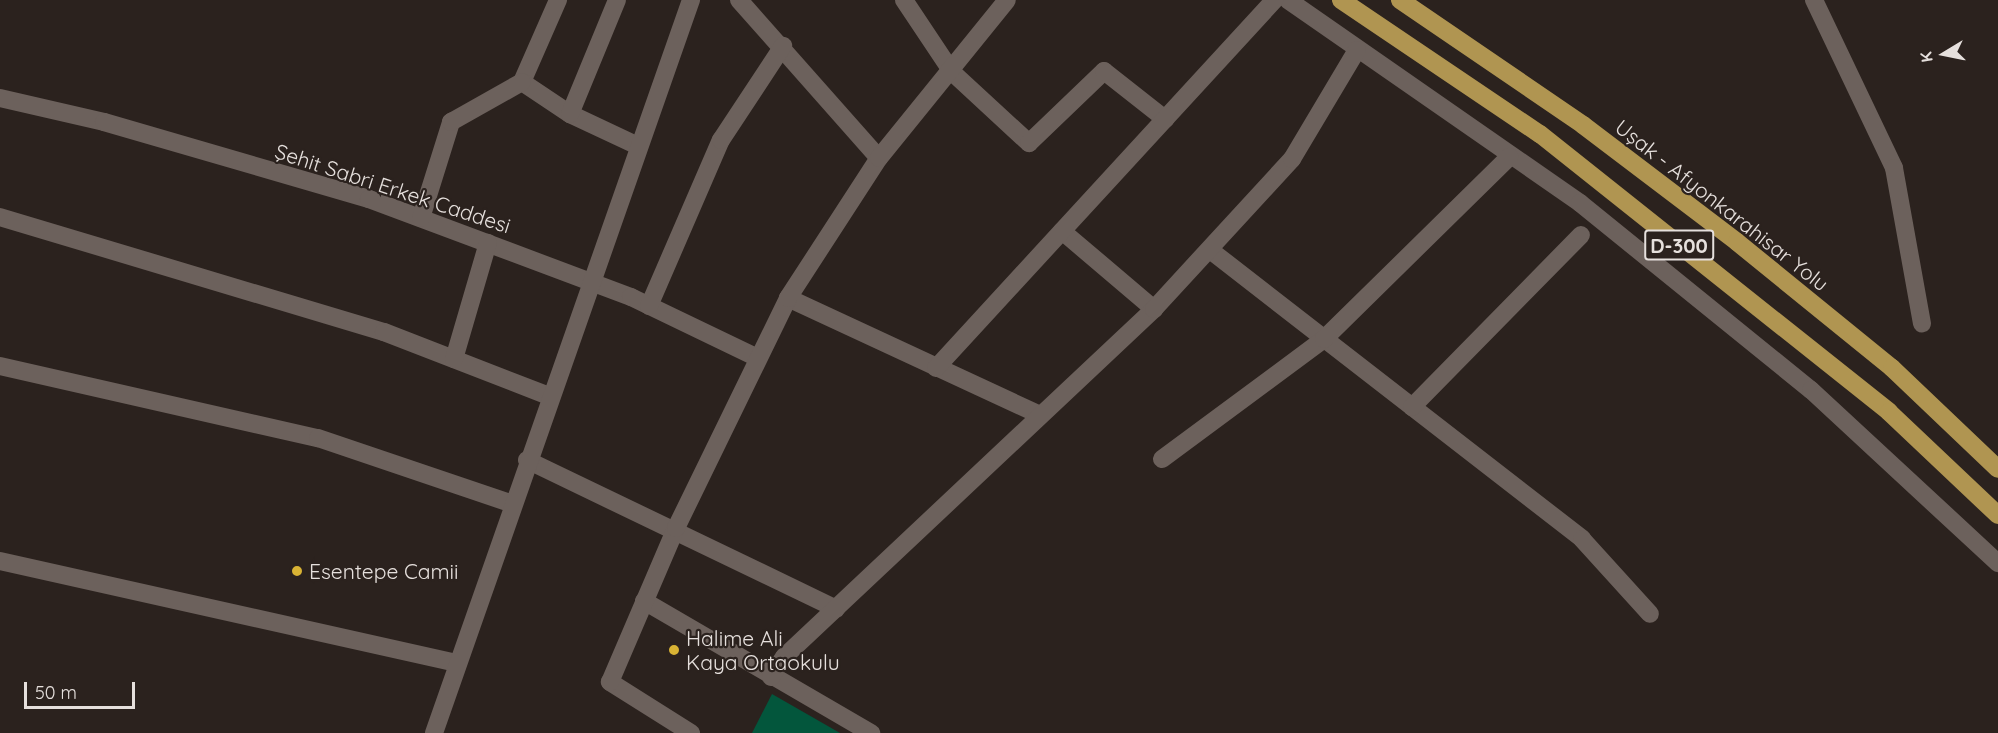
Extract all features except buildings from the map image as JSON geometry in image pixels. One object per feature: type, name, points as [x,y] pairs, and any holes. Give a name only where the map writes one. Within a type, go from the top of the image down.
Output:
[{"type":"highway","name":"D-300","points":[[1341,0],[1540,134],[1889,412],[1998,515]]},
{"type":"highway","name":"Uşak - Afyonkarahisar Yolu","points":[[1400,0],[1583,125],[1737,242],[1892,368],[1998,468]]},
{"type":"street","points":[[421,218],[451,122],[522,82],[558,0]]},
{"type":"street","points":[[570,114],[616,0]]},
{"type":"street","points":[[434,733],[589,281],[691,0]]},
{"type":"street","points":[[739,0],[783,46],[879,158]]},
{"type":"street","points":[[904,0],[952,72],[1029,143],[1104,71],[1165,119]]},
{"type":"street","points":[[691,733],[610,682],[644,601],[676,528],[788,298],[879,158],[952,72],[1007,0]]},
{"type":"street","points":[[936,368],[1274,0]]},
{"type":"street","points":[[1288,0],[1509,158],[1580,203],[1811,390],[1998,563]]},
{"type":"street","points":[[1814,0],[1894,168],[1923,323]]},
{"type":"street","points":[[649,306],[721,140],[783,46]]},
{"type":"street","points":[[771,677],[784,657],[1038,414],[1154,309],[1210,250],[1292,159],[1357,50]]},
{"type":"street","points":[[522,82],[570,114],[638,146]]},
{"type":"street","name":"Şehit Sabri Erkek Caddesi","points":[[0,98],[104,122],[421,218],[589,281],[649,306],[758,358]]},
{"type":"street","points":[[1162,459],[1324,339],[1509,158]]},
{"type":"street","points":[[0,217],[384,332],[549,396]]},
{"type":"street","points":[[1062,231],[1154,309]]},
{"type":"street","points":[[1412,407],[1581,235]]},
{"type":"street","points":[[454,359],[488,243]]},
{"type":"street","points":[[1210,250],[1582,539],[1650,614]]},
{"type":"street","points":[[788,298],[1038,414]]},
{"type":"street","points":[[0,366],[318,438],[513,504]]},
{"type":"street","points":[[527,460],[676,528],[836,609]]},
{"type":"street","points":[[0,561],[458,663]]},
{"type":"street","points":[[644,601],[771,677],[871,733]]},
{"type":"green space","points":[[772,694],[840,733],[752,733]]},
{"type":"place","name":"Esentepe Camii","points":[[297,571]]},
{"type":"place","name":"Halime Ali Kaya Ortaokulu","points":[[674,650]]}]
